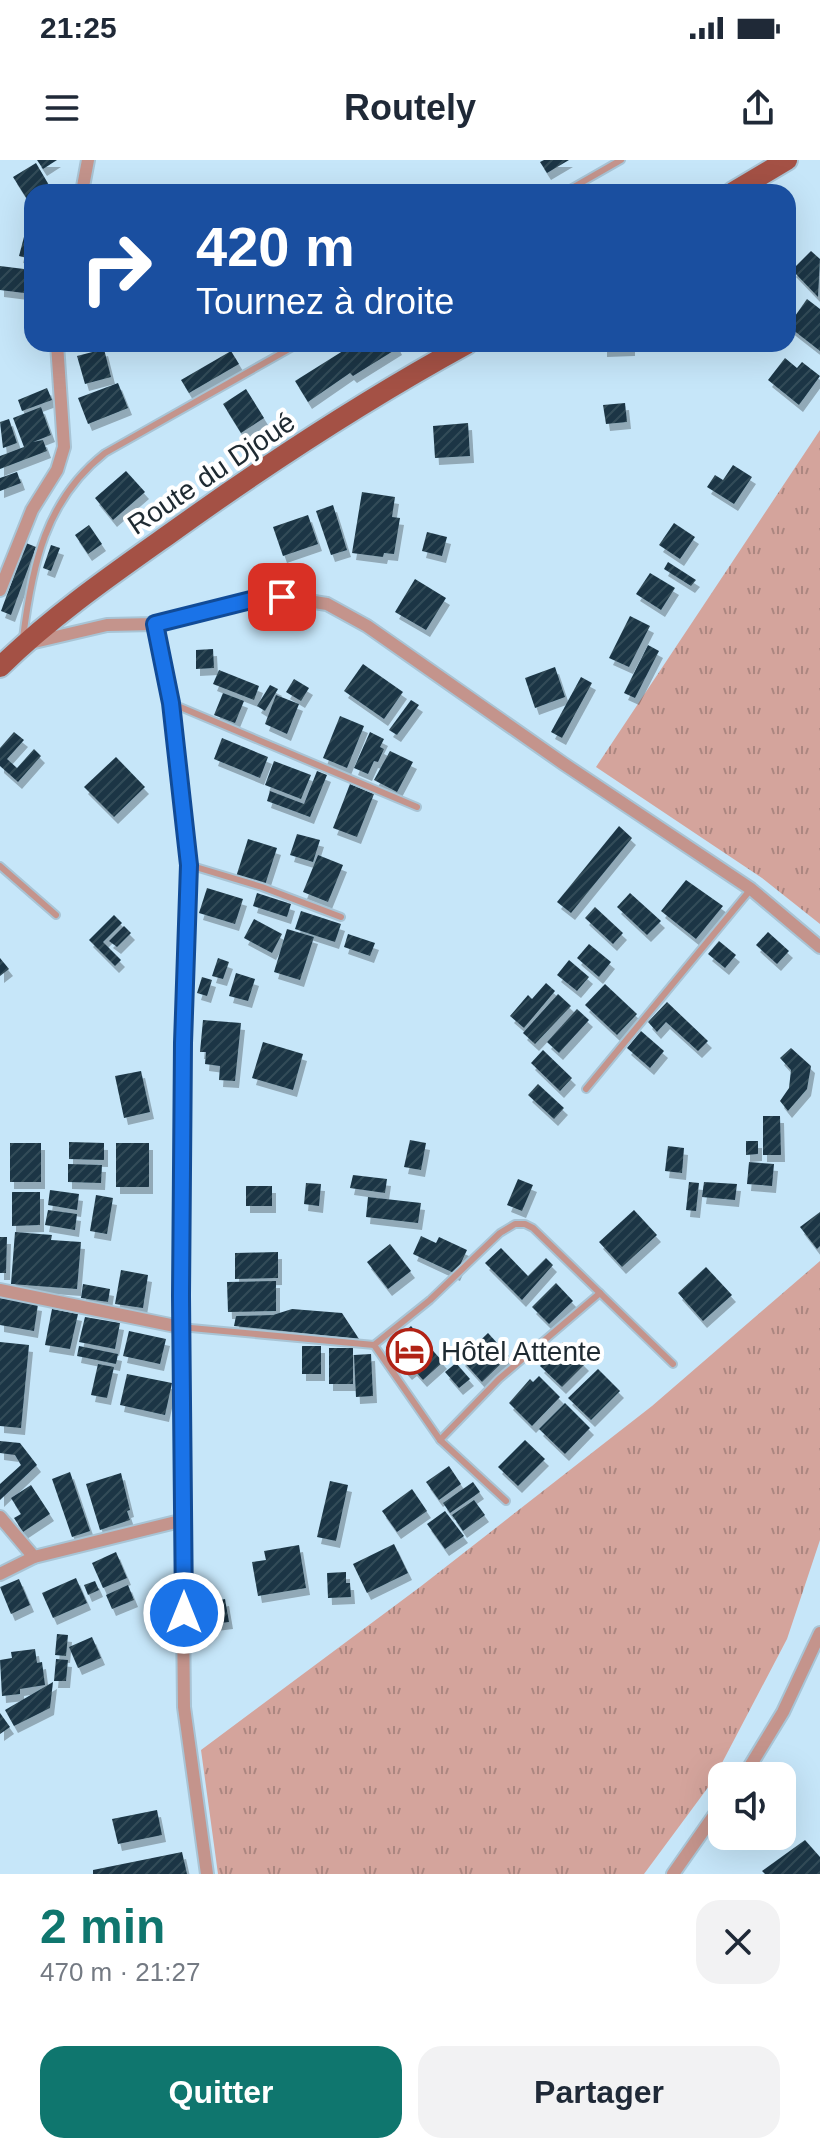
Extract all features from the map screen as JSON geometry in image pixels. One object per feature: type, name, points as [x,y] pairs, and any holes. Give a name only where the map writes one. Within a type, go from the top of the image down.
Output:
[{"type":"main road","points":[[746,184],[787,160]]},
{"type":"main road","name":"Route du Djoué","points":[[0,667],[22,645],[105,580],[264,467],[454,352]]},
{"type":"street","points":[[84,184],[88,160]]},
{"type":"street","points":[[0,590],[32,510],[57,470],[64,447],[58,352]]},
{"type":"street","points":[[22,645],[107,625],[155,624],[255,599],[282,597],[327,604],[367,626],[564,764],[751,889],[820,947]]},
{"type":"street","points":[[155,624],[171,703],[189,865],[183,1043],[180,1327],[184,1707],[207,1874]]},
{"type":"street","points":[[0,1290],[180,1327]]},
{"type":"street","points":[[0,1517],[34,1557]]},
{"type":"street","points":[[0,1574],[34,1557],[184,1520]]},
{"type":"street","points":[[753,1762],[783,1712],[820,1633]]},
{"type":"street","points":[[673,1874],[708,1824]]},
{"type":"lane","points":[[579,184],[621,160]]},
{"type":"lane","points":[[22,645],[28,597],[46,531],[82,471],[105,453],[284,352]]},
{"type":"lane","points":[[171,703],[417,807]]},
{"type":"lane","points":[[189,865],[262,887],[341,917]]},
{"type":"lane","points":[[0,866],[56,915]]},
{"type":"lane","points":[[586,1089],[751,889]]},
{"type":"lane","points":[[180,1327],[374,1345],[430,1300],[500,1233],[515,1224],[533,1228],[673,1364]]},
{"type":"lane","points":[[440,1440],[499,1379],[600,1293]]},
{"type":"lane","points":[[374,1345],[440,1440],[506,1501]]},
{"type":"green space","points":[[820,430],[820,924],[762,878],[596,767]]},
{"type":"green space","points":[[820,1261],[820,1540],[787,1639],[722,1762],[708,1762],[708,1787],[644,1874],[218,1874],[201,1750],[420,1587],[652,1406]]},
{"type":"building","points":[[37,160],[57,160],[43,169]]},
{"type":"building","points":[[569,160],[547,173],[540,162]]},
{"type":"building","points":[[36,163],[48,184],[24,184],[24,194],[13,177]]},
{"type":"building","points":[[24,237],[24,257],[19,256]]},
{"type":"building","points":[[811,251],[820,259],[818,297],[796,274],[796,266]]},
{"type":"building","points":[[0,266],[24,269],[24,293],[0,290]]},
{"type":"building","points":[[807,299],[820,309],[820,351],[796,332],[796,315]]},
{"type":"building","points":[[105,352],[111,377],[85,384],[77,356]]},
{"type":"building","points":[[229,352],[239,364],[189,393],[181,380]]},
{"type":"building","points":[[341,352],[392,352],[353,376],[350,373],[308,402],[295,381]]},
{"type":"building","points":[[785,358],[797,368],[802,362],[820,376],[799,405],[768,380]]},
{"type":"building","points":[[118,383],[128,408],[88,424],[78,398]]},
{"type":"building","points":[[47,388],[52,400],[22,411],[18,400]]},
{"type":"building","points":[[246,389],[264,418],[241,433],[223,404]]},
{"type":"building","points":[[625,403],[627,422],[606,424],[603,405]]},
{"type":"building","points":[[41,407],[51,435],[33,442],[43,440],[47,451],[0,469],[0,456],[24,447],[13,418]]},
{"type":"building","points":[[9,419],[17,443],[3,448],[0,422]]},
{"type":"building","points":[[468,423],[470,456],[435,458],[433,426]]},
{"type":"building","points":[[733,465],[752,477],[734,504],[707,487],[715,475],[723,480]]},
{"type":"building","points":[[126,471],[145,492],[113,520],[95,498]]},
{"type":"building","points":[[17,472],[21,483],[0,491],[0,478]]},
{"type":"building","points":[[362,492],[395,497],[392,517],[400,518],[394,554],[384,553],[383,557],[352,553]]},
{"type":"building","points":[[333,505],[347,550],[331,555],[316,511]]},
{"type":"building","points":[[308,515],[318,544],[283,556],[273,527]]},
{"type":"building","points":[[674,523],[695,537],[680,559],[659,545]]},
{"type":"building","points":[[89,525],[102,544],[88,554],[75,535]]},
{"type":"building","points":[[427,532],[447,537],[442,556],[422,551]]},
{"type":"building","points":[[26,543],[36,547],[11,615],[1,611]]},
{"type":"building","points":[[51,545],[60,548],[51,571],[43,568]]},
{"type":"building","points":[[668,562],[696,580],[691,586],[664,569]]},
{"type":"building","points":[[650,573],[675,588],[661,610],[636,594]]},
{"type":"building","points":[[415,579],[446,598],[426,630],[395,612]]},
{"type":"building","points":[[630,616],[650,626],[629,667],[609,658]]},
{"type":"building","points":[[648,645],[659,651],[635,698],[624,693]]},
{"type":"building","points":[[213,649],[214,668],[196,669],[196,650]]},
{"type":"building","points":[[363,664],[403,692],[384,719],[344,691]]},
{"type":"building","points":[[555,667],[565,697],[535,708],[525,678]]},
{"type":"building","points":[[219,670],[259,686],[254,700],[213,684]]},
{"type":"building","points":[[581,677],[592,683],[562,738],[551,732]]},
{"type":"building","points":[[294,679],[309,688],[301,701],[286,692]]},
{"type":"building","points":[[270,685],[278,689],[265,711],[257,706]]},
{"type":"building","points":[[223,693],[244,701],[235,723],[214,715]]},
{"type":"building","points":[[276,695],[299,704],[287,734],[265,724]]},
{"type":"building","points":[[411,700],[419,705],[397,735],[389,730]]},
{"type":"building","points":[[340,716],[364,726],[347,768],[323,758]]},
{"type":"building","points":[[14,732],[24,740],[7,759],[17,768],[34,749],[41,756],[18,782],[0,766],[0,748]]},
{"type":"building","points":[[370,732],[384,739],[380,747],[384,749],[368,774],[354,768]]},
{"type":"building","points":[[222,738],[268,757],[260,778],[214,759]]},
{"type":"building","points":[[390,751],[413,762],[397,792],[374,780]]},
{"type":"building","points":[[116,757],[145,787],[114,817],[84,787]]},
{"type":"building","points":[[274,761],[311,775],[301,799],[265,785]]},
{"type":"building","points":[[317,771],[327,775],[310,817],[267,801],[270,791],[304,804]]},
{"type":"building","points":[[350,784],[374,794],[357,837],[333,828]]},
{"type":"building","points":[[619,826],[632,838],[571,913],[557,902]]},
{"type":"building","points":[[297,834],[320,840],[313,862],[290,855]]},
{"type":"building","points":[[248,839],[277,848],[265,885],[236,877]]},
{"type":"building","points":[[318,855],[343,865],[328,902],[303,892]]},
{"type":"building","points":[[686,880],[723,906],[696,939],[661,911]]},
{"type":"building","points":[[207,888],[243,899],[235,924],[199,913]]},
{"type":"building","points":[[257,893],[291,904],[287,917],[253,906]]},
{"type":"building","points":[[630,893],[661,921],[647,935],[617,907]]},
{"type":"building","points":[[595,907],[623,933],[613,944],[585,918]]},
{"type":"building","points":[[301,911],[341,924],[335,942],[295,929]]},
{"type":"building","points":[[114,915],[122,923],[103,942],[121,960],[115,966],[89,940]]},
{"type":"building","points":[[254,919],[282,934],[272,953],[244,938]]},
{"type":"building","points":[[124,926],[131,933],[117,947],[109,941]]},
{"type":"building","points":[[287,929],[314,937],[300,980],[274,972]]},
{"type":"building","points":[[768,932],[789,951],[777,964],[756,945]]},
{"type":"building","points":[[348,934],[375,943],[370,956],[344,947]]},
{"type":"building","points":[[719,941],[736,955],[725,968],[708,954]]},
{"type":"building","points":[[589,944],[611,962],[599,977],[577,958]]},
{"type":"building","points":[[0,958],[9,969],[0,976]]},
{"type":"building","points":[[218,958],[229,962],[223,979],[212,976]]},
{"type":"building","points":[[569,960],[589,977],[577,991],[557,975]]},
{"type":"building","points":[[236,973],[255,979],[248,1001],[229,996]]},
{"type":"building","points":[[202,977],[212,980],[207,996],[197,993]]},
{"type":"building","points":[[546,983],[555,991],[524,1028],[510,1016],[528,995],[532,999]]},
{"type":"building","points":[[605,984],[637,1014],[617,1035],[585,1005]]},
{"type":"building","points":[[558,994],[571,1006],[535,1044],[523,1033]]},
{"type":"building","points":[[667,1002],[708,1041],[698,1051],[666,1022],[657,1032],[648,1022]]},
{"type":"building","points":[[577,1009],[589,1020],[559,1053],[547,1042]]},
{"type":"building","points":[[203,1020],[241,1023],[235,1081],[219,1080],[220,1066],[205,1064],[206,1052],[200,1052]]},
{"type":"building","points":[[641,1031],[664,1051],[650,1068],[627,1048]]},
{"type":"building","points":[[263,1042],[303,1054],[293,1090],[252,1078]]},
{"type":"building","points":[[791,1048],[811,1066],[807,1089],[788,1111],[780,1101],[789,1088],[791,1070],[780,1058]]},
{"type":"building","points":[[543,1050],[572,1078],[560,1091],[531,1063]]},
{"type":"building","points":[[141,1071],[150,1112],[124,1118],[115,1076]]},
{"type":"building","points":[[538,1084],[564,1108],[554,1119],[528,1095]]},
{"type":"building","points":[[763,1116],[780,1116],[781,1155],[763,1155]]},
{"type":"building","points":[[410,1140],[426,1143],[421,1170],[404,1167]]},
{"type":"building","points":[[746,1141],[758,1141],[758,1154],[746,1155]]},
{"type":"building","points":[[69,1142],[104,1143],[104,1160],[69,1159]]},
{"type":"building","points":[[10,1143],[41,1143],[41,1182],[10,1182]]},
{"type":"building","points":[[116,1143],[149,1143],[149,1187],[116,1187]]},
{"type":"building","points":[[668,1146],[684,1148],[682,1173],[665,1171]]},
{"type":"building","points":[[749,1162],[774,1164],[772,1186],[747,1184]]},
{"type":"building","points":[[68,1164],[102,1165],[101,1183],[68,1182]]},
{"type":"building","points":[[353,1175],[387,1179],[385,1193],[350,1188]]},
{"type":"building","points":[[518,1179],[533,1185],[522,1211],[507,1205]]},
{"type":"building","points":[[689,1182],[699,1183],[696,1211],[686,1210]]},
{"type":"building","points":[[704,1182],[737,1184],[735,1200],[702,1197]]},
{"type":"building","points":[[306,1183],[321,1184],[319,1206],[304,1204]]},
{"type":"building","points":[[246,1186],[272,1186],[272,1206],[246,1206]]},
{"type":"building","points":[[50,1190],[79,1194],[77,1210],[48,1205]]},
{"type":"building","points":[[12,1192],[40,1192],[40,1225],[12,1226]]},
{"type":"building","points":[[96,1195],[113,1198],[107,1234],[90,1231]]},
{"type":"building","points":[[368,1197],[421,1203],[418,1223],[366,1217]]},
{"type":"building","points":[[48,1210],[77,1214],[75,1230],[45,1225]]},
{"type":"building","points":[[634,1210],[657,1235],[622,1267],[599,1242]]},
{"type":"building","points":[[820,1212],[820,1246],[817,1249],[800,1227]]},
{"type":"building","points":[[15,1232],[52,1235],[51,1240],[81,1242],[77,1289],[11,1284]]},
{"type":"building","points":[[421,1236],[436,1243],[439,1237],[467,1250],[456,1274],[413,1254]]},
{"type":"building","points":[[0,1237],[7,1237],[6,1273],[0,1273]]},
{"type":"building","points":[[390,1244],[411,1271],[388,1289],[367,1262]]},
{"type":"building","points":[[501,1248],[528,1276],[546,1258],[553,1265],[522,1300],[485,1263]]},
{"type":"building","points":[[278,1252],[278,1278],[235,1279],[235,1253]]},
{"type":"building","points":[[706,1267],[732,1295],[703,1321],[678,1293]]},
{"type":"building","points":[[121,1270],[148,1275],[143,1308],[115,1304]]},
{"type":"building","points":[[276,1281],[276,1311],[228,1312],[227,1282]]},
{"type":"building","points":[[556,1283],[573,1301],[549,1324],[532,1307]]},
{"type":"building","points":[[83,1284],[110,1289],[108,1302],[81,1298]]},
{"type":"building","points":[[0,1298],[38,1304],[34,1331],[0,1325]]},
{"type":"building","points":[[52,1309],[78,1314],[70,1349],[45,1345]]},
{"type":"building","points":[[292,1309],[342,1313],[359,1339],[234,1326],[236,1316],[273,1315]]},
{"type":"building","points":[[85,1317],[120,1323],[115,1349],[79,1342]]},
{"type":"building","points":[[411,1326],[443,1362],[423,1380],[413,1369],[408,1373],[386,1348]]},
{"type":"building","points":[[129,1331],[166,1339],[160,1364],[123,1356]]},
{"type":"building","points":[[488,1333],[509,1356],[482,1382],[461,1359]]},
{"type":"building","points":[[0,1342],[29,1345],[21,1428],[0,1426]]},
{"type":"building","points":[[563,1342],[585,1364],[562,1387],[540,1366]]},
{"type":"building","points":[[79,1346],[118,1354],[116,1364],[77,1356]]},
{"type":"building","points":[[302,1346],[321,1346],[321,1374],[302,1374]]},
{"type":"building","points":[[329,1348],[353,1348],[353,1384],[329,1384]]},
{"type":"building","points":[[371,1354],[373,1396],[356,1397],[354,1355]]},
{"type":"building","points":[[456,1363],[470,1379],[459,1388],[445,1372]]},
{"type":"building","points":[[98,1364],[114,1367],[107,1398],[91,1395]]},
{"type":"building","points":[[598,1369],[620,1391],[591,1420],[568,1398]]},
{"type":"building","points":[[127,1374],[172,1383],[165,1415],[120,1405]]},
{"type":"building","points":[[539,1376],[560,1397],[532,1426],[509,1403],[530,1379],[533,1382]]},
{"type":"building","points":[[565,1403],[590,1428],[565,1454],[539,1429]]},
{"type":"building","points":[[525,1440],[545,1459],[518,1486],[498,1467]]},
{"type":"building","points":[[0,1441],[20,1443],[37,1465],[0,1500],[0,1484],[21,1465],[15,1455],[0,1453]]},
{"type":"building","points":[[449,1466],[461,1484],[439,1500],[426,1482]]},
{"type":"building","points":[[70,1472],[90,1531],[72,1537],[52,1479]]},
{"type":"building","points":[[121,1473],[130,1520],[100,1530],[86,1484]]},
{"type":"building","points":[[330,1481],[348,1485],[336,1541],[317,1537]]},
{"type":"building","points":[[473,1482],[480,1492],[450,1513],[443,1503]]},
{"type":"building","points":[[31,1485],[50,1514],[23,1532],[14,1518],[21,1514],[11,1498]]},
{"type":"building","points":[[412,1489],[427,1511],[397,1532],[382,1511]]},
{"type":"building","points":[[474,1500],[485,1515],[463,1531],[452,1515]]},
{"type":"building","points":[[445,1511],[464,1536],[445,1549],[427,1524]]},
{"type":"building","points":[[394,1544],[408,1573],[367,1593],[353,1564]]},
{"type":"building","points":[[299,1545],[306,1588],[258,1596],[252,1562],[266,1560],[264,1551]]},
{"type":"building","points":[[116,1552],[127,1578],[103,1588],[92,1563]]},
{"type":"building","points":[[346,1572],[351,1597],[328,1598],[327,1573]]},
{"type":"building","points":[[76,1578],[87,1603],[53,1618],[42,1593]]},
{"type":"building","points":[[19,1579],[30,1605],[11,1614],[0,1587]]},
{"type":"building","points":[[95,1581],[99,1590],[88,1595],[84,1585]]},
{"type":"building","points":[[128,1585],[134,1600],[112,1609],[106,1595]]},
{"type":"building","points":[[225,1599],[229,1622],[213,1624],[209,1602]]},
{"type":"building","points":[[57,1634],[68,1635],[66,1656],[55,1655]]},
{"type":"building","points":[[92,1637],[101,1658],[78,1668],[69,1647]]},
{"type":"building","points":[[35,1649],[37,1663],[42,1662],[45,1685],[20,1689],[20,1694],[2,1696],[0,1660],[12,1658],[11,1652]]},
{"type":"building","points":[[56,1659],[68,1660],[66,1681],[54,1681]]},
{"type":"building","points":[[53,1682],[50,1708],[14,1726],[5,1710]]},
{"type":"building","points":[[0,1713],[10,1727],[0,1734]]},
{"type":"building","points":[[157,1810],[162,1835],[118,1844],[112,1819]]},
{"type":"building","points":[[805,1840],[820,1857],[820,1874],[765,1874],[762,1871],[791,1850],[796,1850]]},
{"type":"building","points":[[182,1852],[187,1874],[93,1874],[93,1870]]},
{"type":"place","name":"Hôtel Attente","points":[[410,1351]]},
{"type":"route","points":[[184,1613],[180,1327],[183,1043],[189,865],[171,703],[155,624],[255,599],[282,597]]}]
